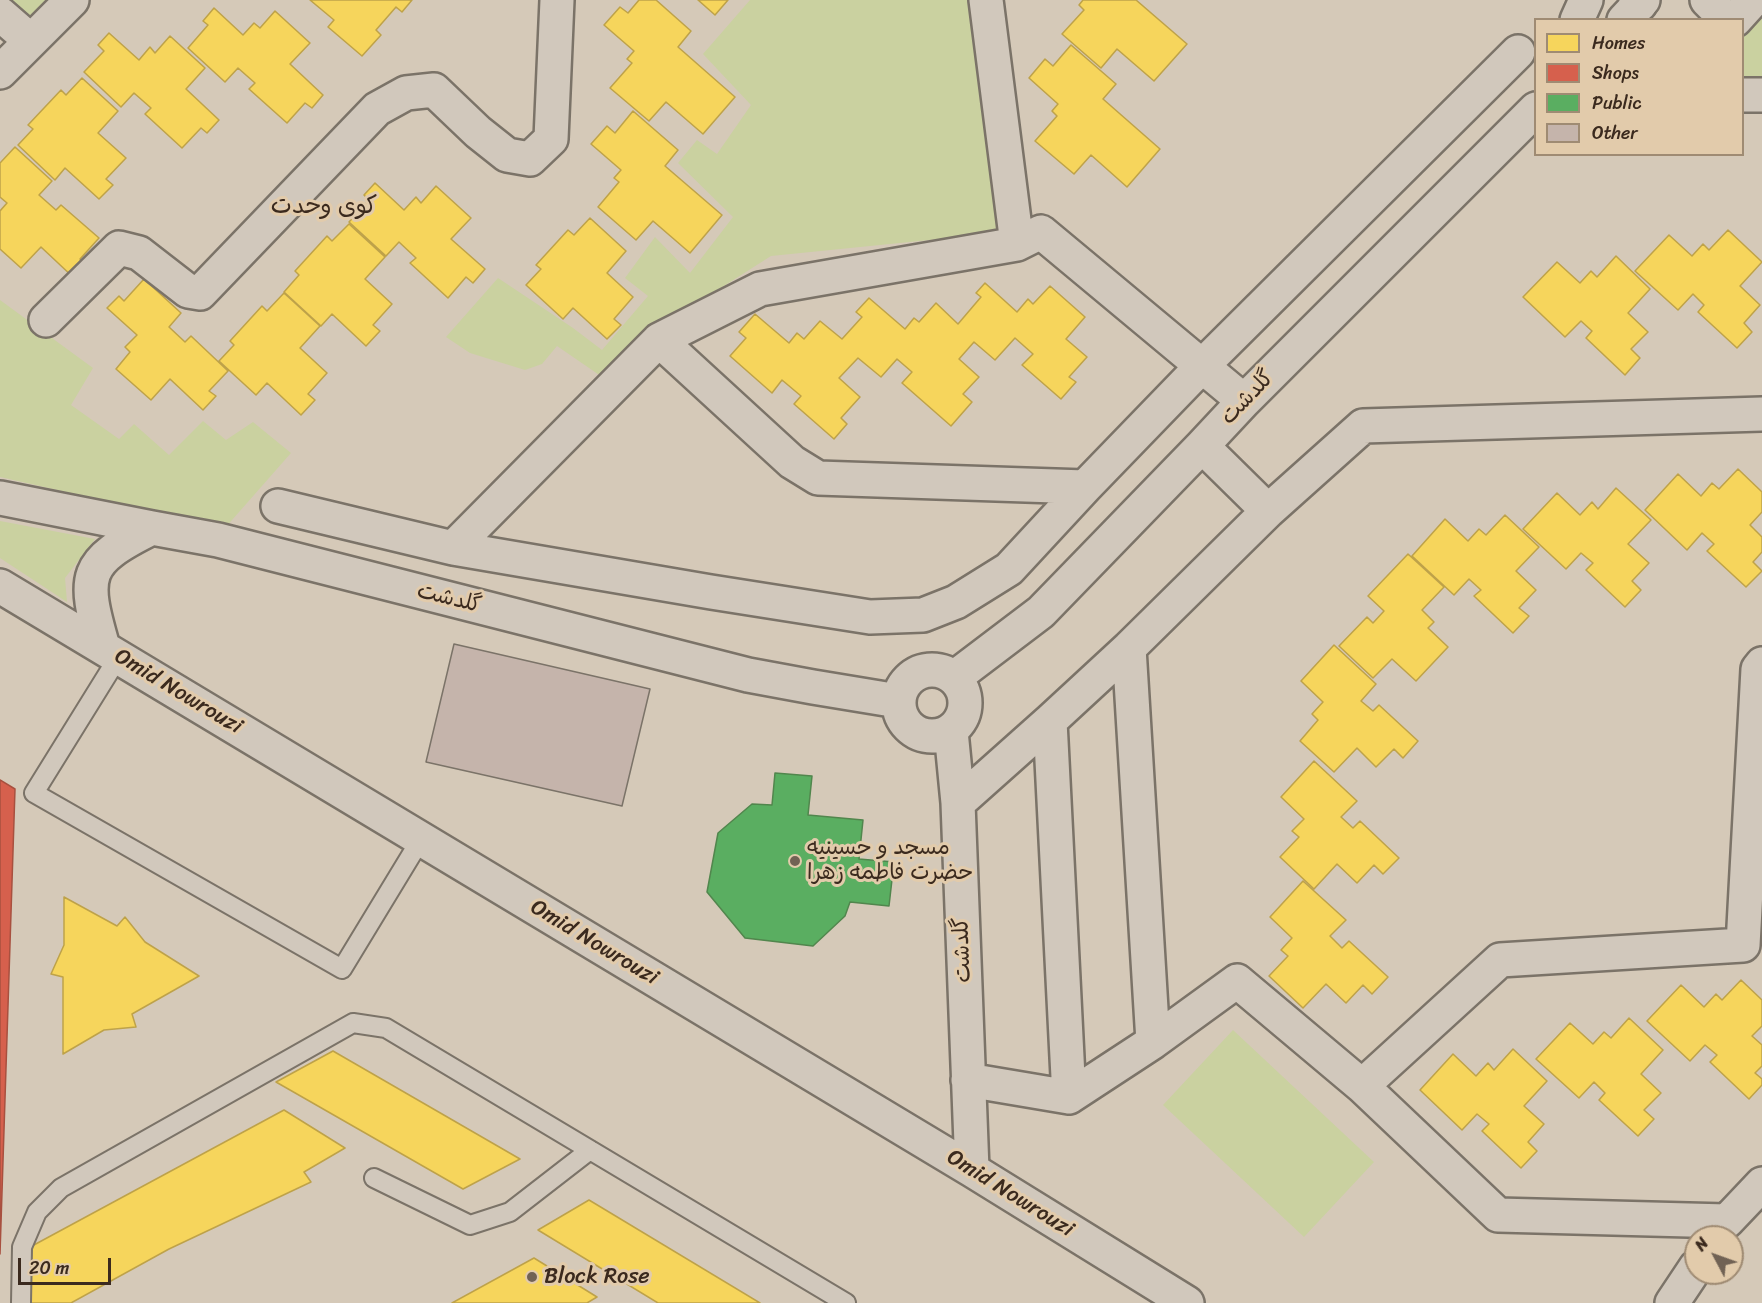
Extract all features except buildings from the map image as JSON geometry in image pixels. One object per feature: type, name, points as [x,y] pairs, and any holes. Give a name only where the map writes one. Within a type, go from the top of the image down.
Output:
[{"type":"street","points":[[0,14],[11,56],[72,0]]},
{"type":"street","points":[[45,320],[118,249],[139,253],[188,291],[200,293],[377,109],[405,93],[434,90],[478,132],[507,155],[530,159],[551,139],[557,0]]},
{"type":"street","points":[[986,0],[1017,244]]},
{"type":"street","points":[[1578,18],[1586,0]]},
{"type":"street","points":[[1707,0],[1725,18]]},
{"type":"street","points":[[1737,18],[1753,0]]},
{"type":"street","points":[[278,506],[453,548],[711,592],[870,618],[923,615],[956,602],[1009,569],[1202,366],[1518,52]]},
{"type":"street","points":[[1744,95],[1762,95]]},
{"type":"street","name":"گلدشت","points":[[954,678],[1041,612],[1244,401],[1534,111]]},
{"type":"street","points":[[453,548],[659,340],[760,289],[1017,244],[1041,232],[1244,401]]},
{"type":"street","points":[[659,340],[792,462],[818,478],[1085,487]]},
{"type":"street","points":[[958,803],[1129,648],[1268,511],[1363,426],[1762,414]]},
{"type":"street","points":[[1202,446],[1268,511]]},
{"type":"street","name":"گلدشت","points":[[0,498],[218,540],[748,675],[898,700]]},
{"type":"street","points":[[111,652],[92,604],[90,588],[93,575],[98,562],[108,553],[152,528]]},
{"type":"street","name":"Omid Nowrouzi","points":[[0,586],[972,1170],[1187,1303]]},
{"type":"street","points":[[1129,648],[1153,1042]]},
{"type":"street","points":[[1362,1086],[1500,960],[1752,955],[1758,669],[1762,664]]},
{"type":"street","points":[[925,670],[945,672],[954,678],[960,685],[966,705],[958,724],[951,731],[940,736],[920,735],[910,729],[903,721],[898,700],[907,681],[925,670]]},
{"type":"street","points":[[1050,721],[1069,1097]]},
{"type":"street","name":"گلدشت","points":[[951,731],[958,803],[972,1170]]},
{"type":"street","points":[[968,1080],[1069,1097],[1153,1042],[1237,981],[1362,1086],[1498,1215],[1684,1227]]},
{"type":"street","points":[[1726,1225],[1762,1184]]},
{"type":"street","points":[[1672,1303],[1684,1285]]},
{"type":"lane","points":[[111,652],[34,794],[342,969],[421,839]]},
{"type":"lane","points":[[21,1303],[22,1247],[37,1212],[61,1188],[353,1023],[386,1028],[840,1302]]},
{"type":"lane","points":[[374,1178],[470,1225],[510,1212],[590,1150]]},
{"type":"green space","points":[[0,0],[58,0],[30,30]]},
{"type":"green space","points":[[750,0],[972,0],[999,233],[771,256],[661,326],[608,381],[557,346],[542,364],[525,370],[470,353],[446,337],[498,278],[602,350],[648,296],[625,278],[655,237],[690,273],[733,217],[678,163],[697,140],[717,154],[751,105],[703,54]]},
{"type":"green space","points":[[1762,5],[1762,83],[1744,82],[1744,26]]},
{"type":"green space","points":[[0,300],[93,368],[71,405],[119,439],[134,424],[169,455],[203,421],[226,440],[253,422],[291,453],[225,528],[0,477]]},
{"type":"green space","points":[[0,521],[95,539],[65,578],[67,602],[0,558]]},
{"type":"green space","points":[[1233,1030],[1374,1162],[1304,1237],[1163,1105]]},
{"type":"place","name":"مسجد و حسینیه حضرت فاطمه زهرا","points":[[795,861]]},
{"type":"place","name":"Block Rose","points":[[532,1277]]},
{"type":"district","name":"کوی وحدت","points":[[324,207]]}]
